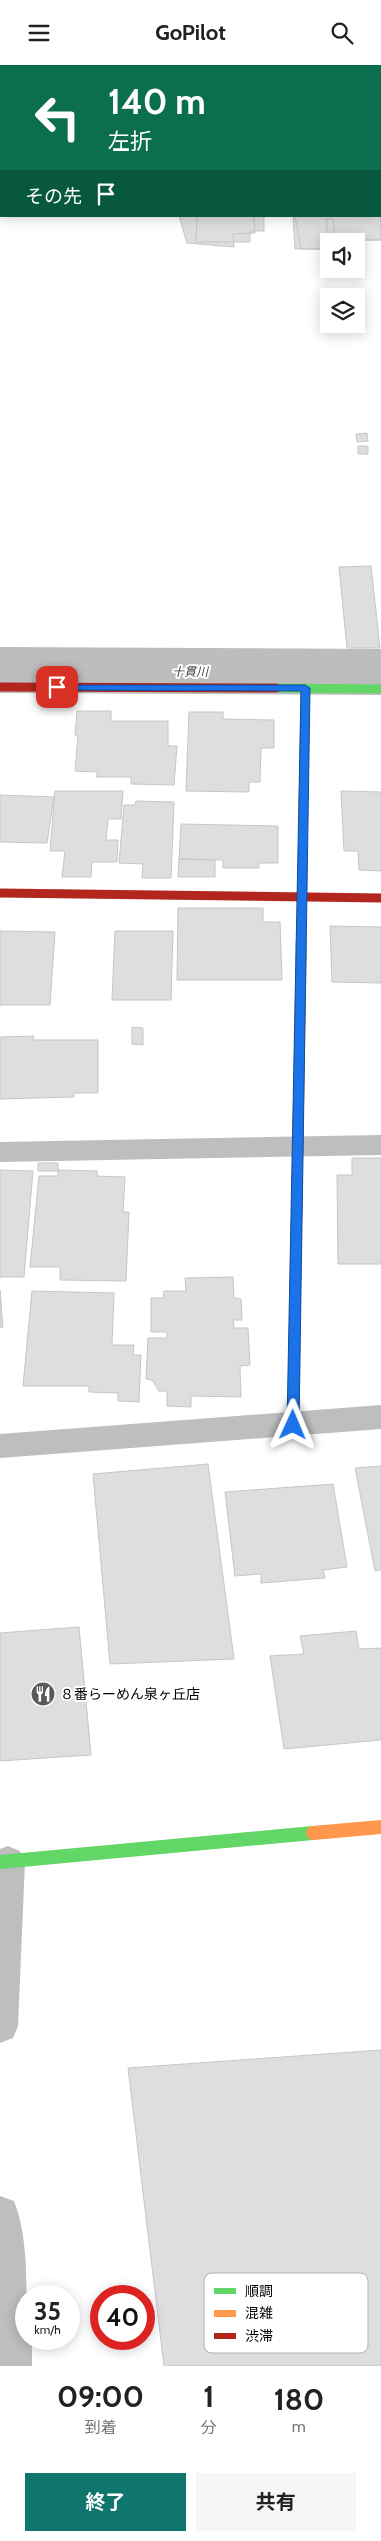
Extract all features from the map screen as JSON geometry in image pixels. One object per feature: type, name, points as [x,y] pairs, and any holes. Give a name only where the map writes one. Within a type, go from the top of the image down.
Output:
[{"type":"street","points":[[0,687],[381,689]]},
{"type":"street","points":[[293,1425],[305,688]]},
{"type":"street","points":[[0,893],[381,898]]},
{"type":"street","points":[[0,1152],[381,1145]]},
{"type":"street","points":[[0,1446],[381,1417]]},
{"type":"street","points":[[0,2026],[4,1862],[381,1827]]},
{"type":"street","points":[[0,2215],[8,2343]]},
{"type":"building","points":[[179,217],[254,217],[255,233],[233,234],[234,247],[187,243]]},
{"type":"building","points":[[197,217],[264,217],[264,231],[250,231],[250,242],[196,242]]},
{"type":"building","points":[[293,217],[381,217],[381,240],[365,240],[365,233],[334,233],[333,219],[326,219],[327,233],[320,233],[320,249],[295,249]]},
{"type":"building","points":[[295,217],[381,217],[381,240],[365,240],[365,233],[320,233],[320,249],[301,249]]},
{"type":"building","points":[[367,433],[368,441],[357,442],[356,434]]},
{"type":"building","points":[[358,446],[368,446],[368,454],[358,454]]},
{"type":"building","points":[[371,566],[380,648],[347,648],[339,567]]},
{"type":"building","points":[[77,711],[111,711],[111,721],[168,721],[168,746],[177,746],[174,785],[131,784],[131,777],[96,777],[98,772],[75,771],[78,735],[75,735]]},
{"type":"building","points":[[189,712],[223,712],[223,719],[274,720],[274,748],[261,748],[260,782],[249,782],[249,792],[186,791]]},
{"type":"building","points":[[55,791],[123,791],[121,819],[108,819],[106,840],[118,840],[117,862],[92,862],[91,877],[62,877],[65,851],[50,851]]},
{"type":"building","points":[[341,791],[381,792],[381,871],[359,870],[358,851],[344,851]]},
{"type":"building","points":[[0,795],[54,797],[47,843],[0,842]]},
{"type":"building","points":[[136,801],[174,802],[171,878],[142,878],[143,864],[119,863],[124,805],[135,805]]},
{"type":"building","points":[[181,824],[278,826],[278,863],[259,863],[259,868],[223,868],[223,860],[179,859]]},
{"type":"building","points":[[179,859],[215,860],[215,877],[178,877]]},
{"type":"building","points":[[178,908],[263,908],[263,922],[280,922],[282,980],[177,980]]},
{"type":"building","points":[[330,926],[381,927],[381,983],[332,982]]},
{"type":"building","points":[[0,931],[55,932],[50,1005],[0,1005]]},
{"type":"building","points":[[115,931],[173,931],[171,1000],[112,1000]]},
{"type":"building","points":[[132,1027],[143,1028],[143,1045],[132,1044]]},
{"type":"building","points":[[34,1036],[33,1040],[98,1040],[98,1093],[74,1093],[74,1097],[0,1099],[0,1037]]},
{"type":"building","points":[[352,1158],[381,1158],[381,1264],[338,1264],[337,1175],[352,1175]]},
{"type":"building","points":[[38,1163],[58,1163],[58,1171],[38,1171]]},
{"type":"building","points":[[0,1170],[33,1171],[24,1277],[0,1277]]},
{"type":"building","points":[[58,1170],[97,1171],[97,1176],[125,1177],[123,1212],[129,1212],[126,1281],[60,1280],[60,1267],[30,1267],[39,1176],[58,1176]]},
{"type":"building","points":[[233,1277],[234,1298],[241,1299],[242,1320],[233,1320],[234,1328],[248,1328],[250,1365],[240,1366],[241,1397],[191,1396],[191,1407],[167,1406],[167,1391],[159,1391],[152,1380],[146,1379],[148,1338],[167,1338],[167,1332],[151,1332],[151,1298],[163,1298],[164,1291],[186,1291],[185,1278]]},
{"type":"building","points":[[0,1290],[3,1327],[0,1328]]},
{"type":"building","points":[[32,1291],[114,1293],[112,1345],[134,1345],[133,1355],[141,1355],[139,1402],[118,1401],[118,1393],[89,1392],[89,1386],[23,1386]]},
{"type":"building","points":[[208,1464],[234,1659],[110,1664],[93,1474]]},
{"type":"building","points":[[381,1466],[381,1570],[375,1571],[355,1468]]},
{"type":"building","points":[[333,1484],[347,1567],[323,1570],[325,1578],[261,1583],[261,1574],[235,1576],[225,1492]]},
{"type":"building","name":"８番らーめん泉ヶ丘店","points":[[79,1627],[91,1755],[0,1761],[0,1633]]},
{"type":"building","points":[[356,1631],[359,1649],[381,1648],[381,1740],[284,1749],[270,1656],[304,1654],[300,1636]]},
{"type":"building","points":[[381,2050],[381,2366],[164,2366],[128,2068]]},
{"type":"waterway","name":"十貫川","points":[[0,670],[381,672]]},
{"type":"traffic: fast","points":[[276,688],[381,689]]},
{"type":"traffic: fast","points":[[301,959],[305,688]]},
{"type":"traffic: fast","points":[[0,1862],[313,1833]]},
{"type":"traffic: slow","points":[[297,1193],[301,959]]},
{"type":"traffic: slow","points":[[313,1833],[381,1827]]},
{"type":"traffic: jam","points":[[0,687],[276,688]]},
{"type":"traffic: jam","points":[[0,893],[381,898]]},
{"type":"traffic: jam","points":[[293,1424],[297,1193]]},
{"type":"place","name":"８番らーめん泉ヶ丘店","points":[[43,1694]]},
{"type":"route","points":[[57,687],[305,688],[293,1425]]}]
